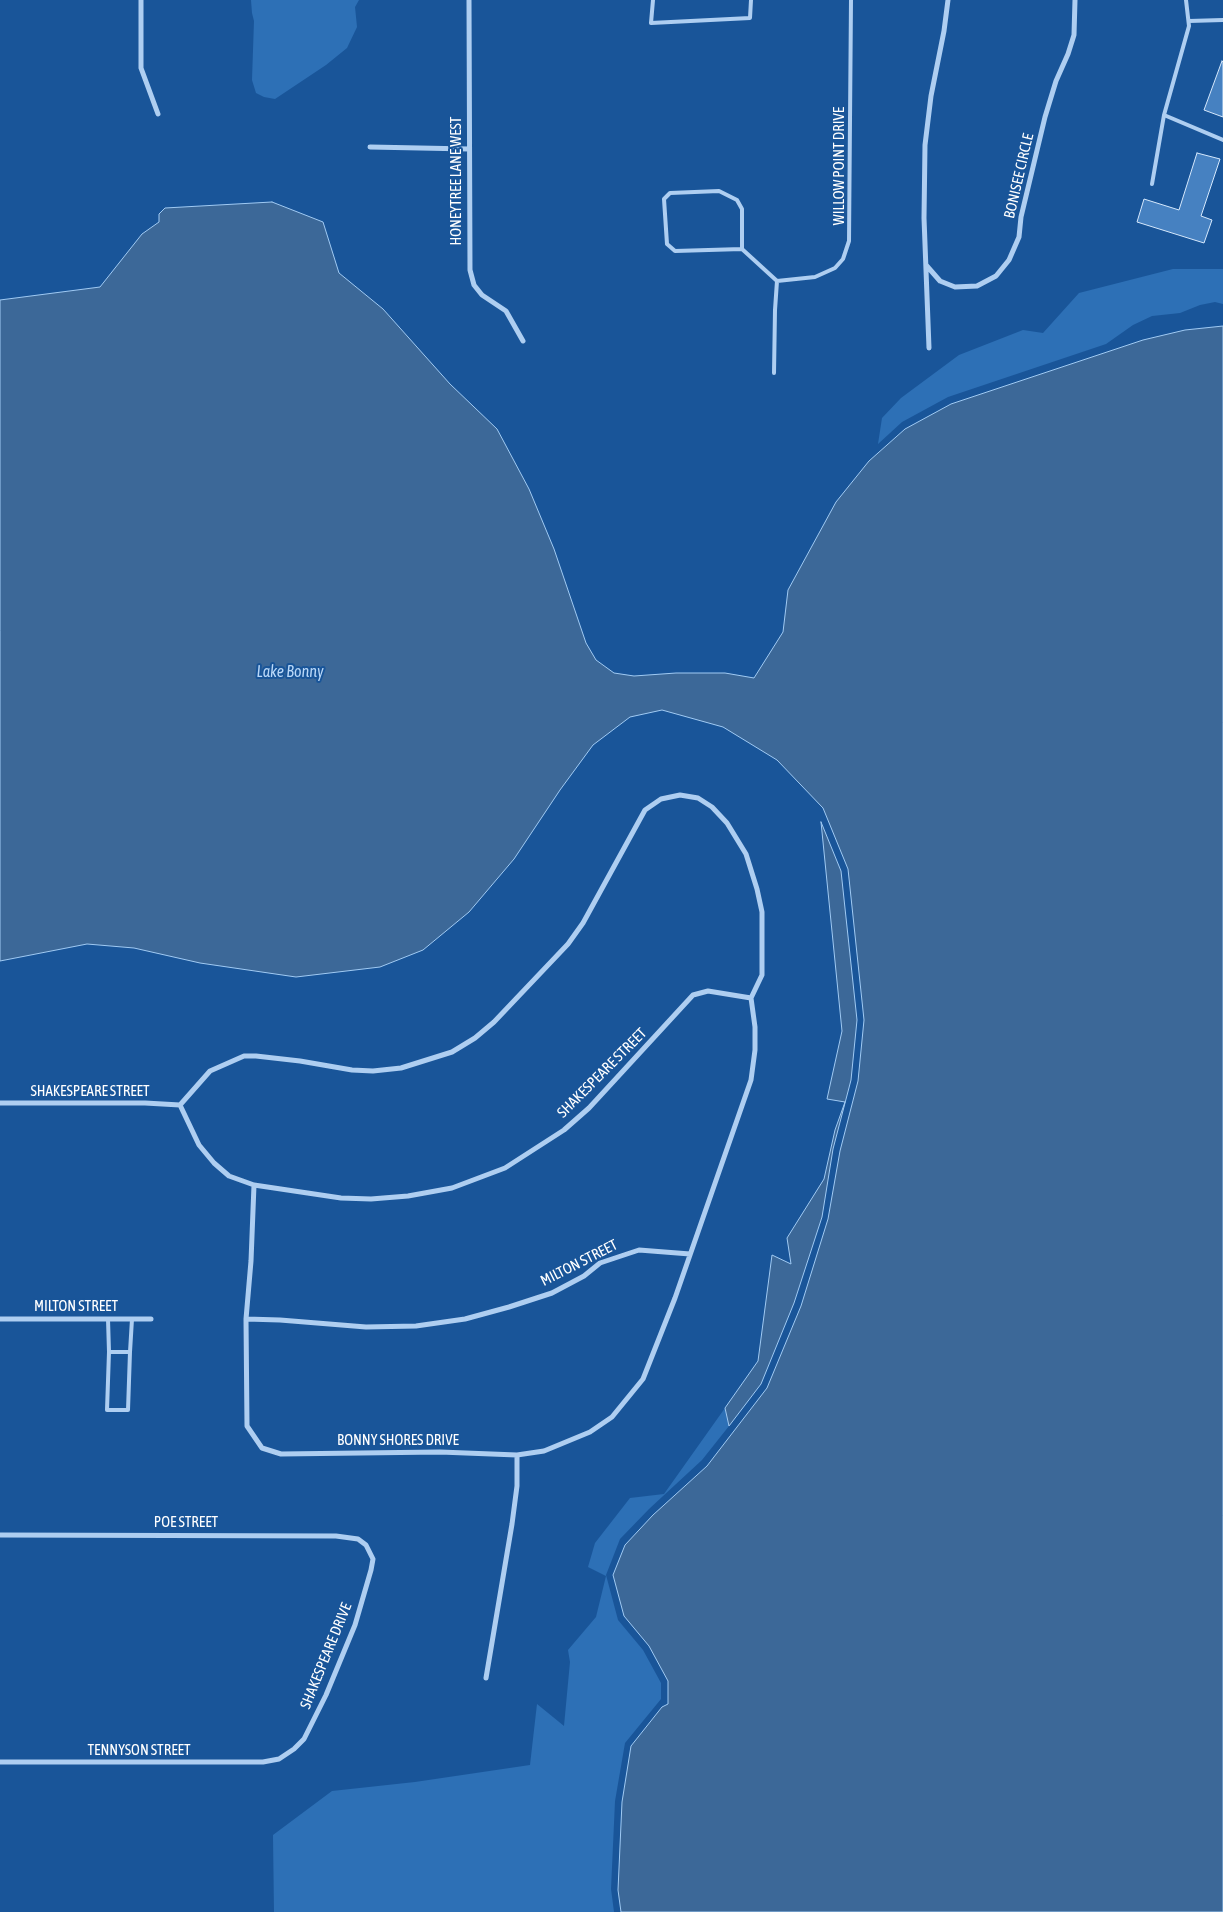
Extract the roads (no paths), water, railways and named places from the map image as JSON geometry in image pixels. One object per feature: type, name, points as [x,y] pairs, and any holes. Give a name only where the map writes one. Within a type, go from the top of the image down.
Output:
[{"type":"street","points":[[141,0],[141,68],[158,114]]},
{"type":"street","name":"HONEYTREE LANE WEST","points":[[469,0],[470,270],[474,284],[482,295],[506,311],[524,341]]},
{"type":"street","points":[[929,348],[924,218],[925,144],[931,96],[948,0]]},
{"type":"street","name":"BONISEE CIRCLE","points":[[926,265],[940,281],[955,288],[977,286],[996,276],[1009,260],[1019,237],[1045,117],[1056,80],[1068,54],[1074,34],[1075,0]]},
{"type":"street","points":[[370,148],[469,148]]},
{"type":"street","points":[[180,1105],[210,1072],[244,1056],[291,1060],[373,1072],[401,1068],[452,1052],[475,1038],[494,1022],[568,944],[583,923],[645,810],[661,799],[680,795],[698,798],[712,807],[727,823],[746,854],[757,890],[762,921],[762,974],[751,998],[755,1027],[755,1050],[751,1080],[690,1254]]},
{"type":"street","name":"SHAKESPEARE STREET","points":[[0,1104],[145,1102],[180,1105],[199,1145],[228,1176],[254,1185],[341,1198],[371,1199],[408,1196],[452,1188],[496,1172],[564,1130],[589,1108],[693,996],[708,991],[751,998]]},
{"type":"street","name":"BONNY SHORES DRIVE","points":[[254,1185],[251,1261],[246,1319],[247,1426],[262,1448],[281,1454],[440,1452],[517,1455],[544,1451],[590,1432],[612,1417],[643,1379],[690,1254]]},
{"type":"street","name":"MILTON STREET","points":[[246,1319],[366,1327],[416,1326],[466,1319],[543,1296],[584,1276],[600,1263],[639,1250],[690,1254]]},
{"type":"street","name":"MILTON STREET","points":[[0,1319],[151,1319]]},
{"type":"street","points":[[486,1678],[512,1524],[517,1486],[517,1455]]},
{"type":"street","name":"POE STREET","points":[[0,1535],[336,1536],[358,1539],[368,1549]]},
{"type":"street","name":"SHAKESPEARE DRIVE","points":[[278,1759],[294,1750],[304,1739],[326,1695],[355,1625],[371,1570],[373,1559],[368,1549]]},
{"type":"street","name":"TENNYSON STREET","points":[[0,1762],[263,1762],[278,1759]]},
{"type":"lane","points":[[653,0],[650,23],[750,18],[751,0]]},
{"type":"lane","name":"WILLOW POINT DRIVE","points":[[777,281],[815,277],[835,268],[843,259],[850,241],[851,0]]},
{"type":"lane","points":[[1152,184],[1164,114],[1189,26],[1186,0]]},
{"type":"lane","points":[[1189,21],[1223,20]]},
{"type":"lane","points":[[1164,114],[1223,140]]},
{"type":"lane","points":[[742,249],[742,209],[737,200],[719,190],[670,193],[664,199],[667,244],[674,251],[742,249],[777,281],[774,373]]},
{"type":"lane","points":[[108,1319],[107,1410],[128,1410],[132,1319]]},
{"type":"lane","points":[[109,1352],[130,1352]]},
{"type":"water","name":"Lake Bonny","points":[[272,202],[323,222],[339,273],[383,309],[450,384],[497,429],[529,489],[554,549],[586,643],[596,660],[614,673],[634,676],[676,673],[725,673],[754,678],[783,632],[788,590],[836,502],[869,461],[905,429],[951,404],[1143,340],[1185,330],[1223,326],[1223,1912],[621,1912],[618,1890],[622,1802],[631,1746],[662,1707],[668,1704],[668,1681],[649,1646],[624,1616],[613,1575],[625,1545],[653,1515],[707,1466],[767,1388],[801,1306],[828,1219],[840,1151],[858,1081],[864,1020],[848,869],[823,808],[777,760],[723,727],[662,710],[630,717],[593,745],[514,859],[469,912],[423,950],[380,967],[296,977],[200,963],[134,948],[87,944],[0,961],[0,300],[100,287],[142,234],[159,222],[159,214],[165,208]]},
{"type":"water","points":[[821,822],[841,871],[857,1020],[851,1080],[833,1149],[822,1217],[794,1303],[761,1384],[729,1426],[725,1408],[758,1361],[772,1255],[791,1264],[787,1238],[824,1179],[835,1130],[845,1102],[827,1099],[842,1031]]}]
